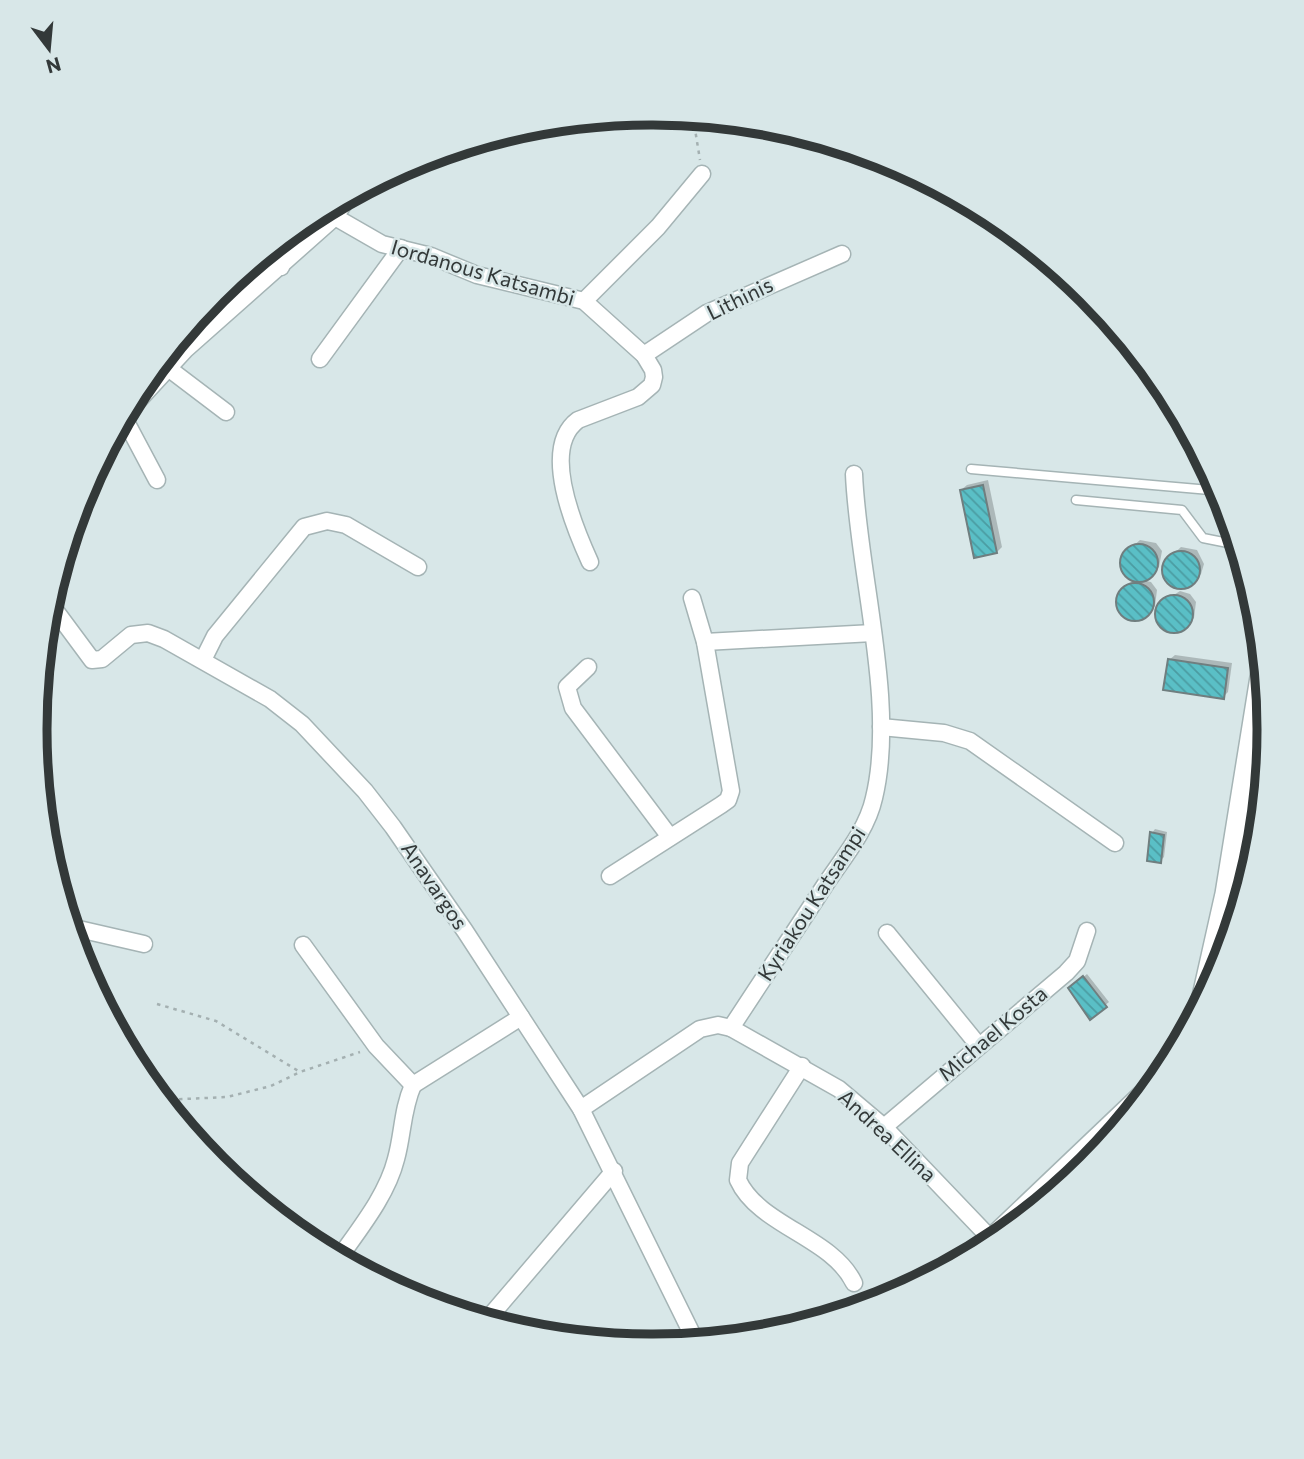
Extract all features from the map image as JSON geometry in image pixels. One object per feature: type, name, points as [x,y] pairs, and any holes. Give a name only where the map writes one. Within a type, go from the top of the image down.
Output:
[{"type":"street","points":[[584,301],[658,227],[702,174]]},
{"type":"street","points":[[164,372],[337,214]]},
{"type":"street","name":"Iordanous Katsambi","points":[[335,217],[363,236],[431,256],[477,275],[584,301],[644,355]]},
{"type":"street","points":[[320,359],[401,248]]},
{"type":"street","name":"Lithinis","points":[[644,355],[707,313],[842,254]]},
{"type":"street","points":[[269,262],[281,267]]},
{"type":"street","points":[[590,562],[567,504],[562,479],[563,441],[566,432],[578,420],[625,403],[646,392],[652,385],[653,370],[644,355]]},
{"type":"street","points":[[168,368],[226,412]]},
{"type":"street","points":[[128,427],[157,480]]},
{"type":"street","name":"Kyriakou Katsampi","points":[[731,1028],[868,817],[875,796],[881,727],[873,633],[859,551],[854,474]]},
{"type":"street","points":[[203,660],[215,636],[304,527],[327,521],[345,525],[418,567]]},
{"type":"street","points":[[610,876],[728,800],[731,791],[705,642],[692,598]]},
{"type":"street","name":"Anavargos","points":[[58,615],[92,660],[102,659],[131,635],[139,633],[164,639],[203,660],[270,699],[302,724],[365,791],[401,837],[581,1109],[614,1171],[692,1333]]},
{"type":"street","points":[[705,642],[873,633]]},
{"type":"street","points":[[587,667],[567,687],[573,708],[670,837]]},
{"type":"street","points":[[1213,955],[1227,894],[1256,713]]},
{"type":"street","points":[[881,727],[944,733],[970,741],[1115,843]]},
{"type":"street","points":[[81,930],[144,944]]},
{"type":"street","name":"Michael Kosta","points":[[884,1127],[1077,961],[1087,931]]},
{"type":"street","points":[[887,933],[979,1046]]},
{"type":"street","points":[[303,945],[376,1046],[413,1085]]},
{"type":"street","points":[[345,1250],[385,1188],[396,1160],[404,1107],[413,1085],[521,1017]]},
{"type":"street","points":[[581,1109],[700,1029],[718,1025],[731,1028]]},
{"type":"street","name":"Andrea Ellina","points":[[731,1028],[839,1089],[884,1127],[981,1236]]},
{"type":"street","points":[[802,1066],[740,1163],[738,1180],[750,1199],[839,1262],[854,1283]]},
{"type":"street","points":[[1056,1180],[1084,1153]]},
{"type":"street","points":[[493,1313],[614,1171]]},
{"type":"lane","points":[[971,469],[1207,490]]},
{"type":"lane","points":[[1076,500],[1182,510],[1203,538],[1227,543]]},
{"type":"path","points":[[694,126],[702,174]]},
{"type":"path","points":[[157,1004],[216,1021],[300,1072]]},
{"type":"path","points":[[173,1099],[227,1097],[271,1086],[300,1072],[376,1046]]},
{"type":"path","points":[[175,1102],[178,1098]]},
{"type":"building","points":[[983,485],[997,553],[974,558],[960,490]]},
{"type":"building","points":[[1139,544],[1152,550],[1158,563],[1152,576],[1139,582],[1126,576],[1120,563],[1126,550]]},
{"type":"building","points":[[1181,551],[1194,557],[1200,570],[1194,583],[1181,589],[1168,583],[1162,570],[1168,557]]},
{"type":"building","points":[[1135,583],[1148,589],[1154,602],[1148,615],[1135,621],[1122,615],[1116,602],[1122,589]]},
{"type":"building","points":[[1174,595],[1187,601],[1193,614],[1187,627],[1174,633],[1161,627],[1155,614],[1161,601]]},
{"type":"building","points":[[1168,659],[1228,668],[1224,699],[1163,690]]},
{"type":"building","points":[[1150,832],[1164,835],[1161,863],[1147,861]]},
{"type":"building","points":[[1083,976],[1107,1007],[1090,1020],[1068,988]]}]
